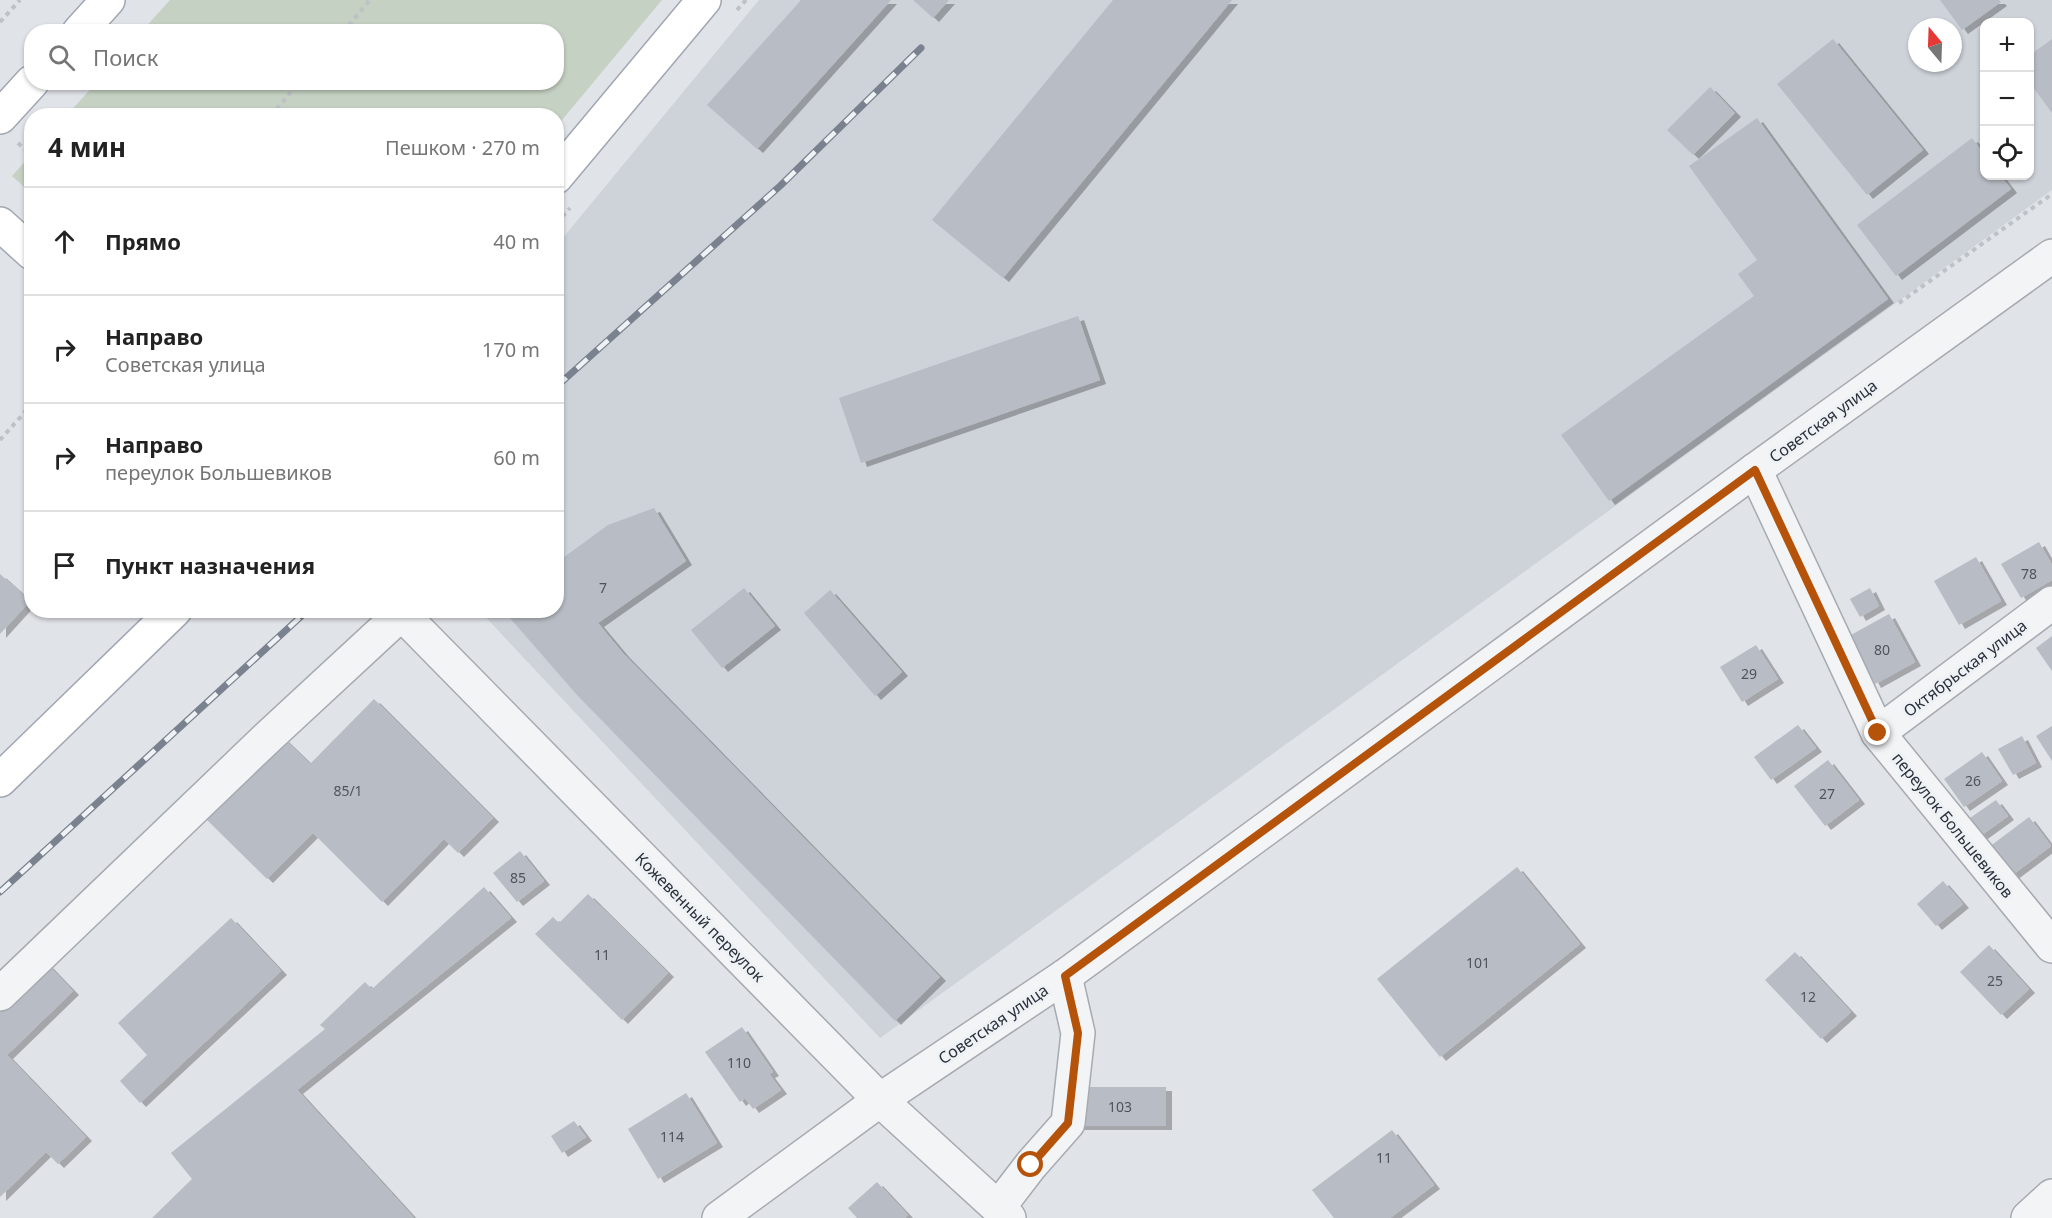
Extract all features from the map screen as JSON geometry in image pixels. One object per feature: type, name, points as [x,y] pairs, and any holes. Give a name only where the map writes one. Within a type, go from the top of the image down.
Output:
[{"type":"main road","points":[[86,24],[108,0]]},
{"type":"main road","points":[[564,167],[704,0]]},
{"type":"main road","points":[[0,117],[25,90]]},
{"type":"main road","points":[[0,224],[24,246]]},
{"type":"main road","points":[[0,780],[167,618]]},
{"type":"street","name":"Советская улица","points":[[719,1218],[880,1100],[1065,976],[1755,470],[2052,256]]},
{"type":"street","name":"переулок Большевиков","points":[[1755,470],[1878,733],[2052,946]]},
{"type":"street","name":"Октябрьская улица","points":[[1878,733],[2052,603]]},
{"type":"street","points":[[0,994],[393,618]]},
{"type":"street","name":"Кожевенный переулок","points":[[405,618],[880,1100],[1003,1213]]},
{"type":"street","points":[[1003,1213],[1031,1165],[1068,1123],[1078,1033],[1065,976]]},
{"type":"street","points":[[2028,1218],[2052,1196]]},
{"type":"path","points":[[0,22],[20,0]]},
{"type":"path","points":[[350,24],[370,0]]},
{"type":"path","points":[[278,108],[292,90]]},
{"type":"path","points":[[1899,303],[2052,194]]},
{"type":"path","points":[[0,440],[24,413]]},
{"type":"shaded area","points":[[759,0],[2052,0],[2052,190],[880,1038],[487,618],[564,618],[564,237]]},
{"type":"green space","points":[[170,0],[662,0],[564,118],[564,108],[73,108],[90,90],[564,90],[564,24],[148,24]]},
{"type":"green space","points":[[24,163],[24,187],[12,176]]},
{"type":"building","points":[[801,0],[891,0],[757,149],[707,105]]},
{"type":"building","points":[[913,0],[949,0],[933,18]]},
{"type":"building","points":[[1113,0],[1232,0],[1003,278],[932,220]]},
{"type":"building","points":[[1940,0],[1999,0],[2001,2],[1962,30],[1962,18],[1953,18]]},
{"type":"building","points":[[1833,39],[1923,150],[1867,195],[1777,84]]},
{"type":"building","points":[[2052,39],[2052,113],[2034,88],[2034,52]]},
{"type":"building","points":[[1710,87],[1735,113],[1693,155],[1667,130]]},
{"type":"building","points":[[1757,118],[1888,299],[1609,501],[1561,435],[1754,296],[1738,274],[1757,260],[1689,166]]},
{"type":"building","points":[[1972,138],[1980,149],[1980,180],[2004,180],[2011,189],[1896,276],[1857,225]]},
{"type":"building","points":[[1078,316],[1100,380],[861,463],[839,398]]},
{"type":"building","points":[[654,508],[686,561],[598,623],[623,653],[940,977],[895,1021],[577,695],[510,618],[564,618],[564,557],[608,525]]},
{"type":"building","points":[[2039,542],[2052,565],[2052,580],[2021,598],[2001,564]]},
{"type":"building","points":[[1976,557],[2001,601],[1959,625],[1934,581]]},
{"type":"building","points":[[0,574],[24,596],[24,608],[0,634]]},
{"type":"building","points":[[744,588],[775,626],[722,668],[691,630]]},
{"type":"building","points":[[1870,588],[1879,606],[1860,617],[1850,599]]},
{"type":"building","points":[[830,590],[902,672],[875,696],[804,613]]},
{"type":"building","points":[[1889,614],[1915,662],[1875,684],[1849,636]]},
{"type":"building","points":[[2052,636],[2052,671],[2036,648]]},
{"type":"building","points":[[1756,645],[1778,679],[1742,702],[1720,667]]},
{"type":"building","points":[[374,699],[493,818],[458,853],[444,839],[382,902],[313,833],[267,879],[204,817],[283,738],[310,764]]},
{"type":"building","points":[[1798,725],[1816,748],[1771,780],[1754,757]]},
{"type":"building","points":[[2052,726],[2052,761],[2036,736]]},
{"type":"building","points":[[2022,736],[2036,763],[2013,775],[1998,749]]},
{"type":"building","points":[[1982,752],[2002,781],[1964,807],[1944,779]]},
{"type":"building","points":[[1828,760],[1859,800],[1825,826],[1794,786]]},
{"type":"building","points":[[1996,800],[2008,816],[1979,837],[1967,820]]},
{"type":"building","points":[[2029,817],[2051,846],[2011,876],[1989,847]]},
{"type":"building","points":[[520,851],[544,881],[517,902],[493,873]]},
{"type":"building","points":[[1517,867],[1580,944],[1440,1057],[1377,979]]},
{"type":"building","points":[[1943,881],[1963,904],[1936,926],[1917,904]]},
{"type":"building","points":[[484,887],[511,918],[297,1090],[414,1218],[152,1218],[192,1179],[171,1153],[325,1029],[320,1025],[365,982],[372,989]]},
{"type":"building","points":[[588,894],[668,973],[622,1020],[535,934],[553,917],[559,923]]},
{"type":"building","points":[[231,918],[281,971],[140,1103],[120,1081],[147,1055],[118,1023]]},
{"type":"building","points":[[1989,945],[2029,989],[2001,1015],[1960,972]]},
{"type":"building","points":[[1795,952],[1851,1012],[1821,1039],[1765,980]]},
{"type":"building","points":[[47,964],[73,991],[7,1055],[86,1137],[58,1164],[46,1152],[0,1197],[0,1009]]},
{"type":"building","points":[[742,1027],[773,1072],[769,1074],[781,1090],[753,1109],[745,1098],[740,1102],[705,1052]]},
{"type":"building","points":[[1074,1087],[1166,1087],[1166,1126],[1074,1126]]},
{"type":"building","points":[[686,1093],[717,1143],[658,1179],[628,1129]]},
{"type":"building","points":[[574,1121],[586,1137],[562,1153],[551,1136]]},
{"type":"building","points":[[1392,1130],[1434,1185],[1390,1218],[1334,1218],[1312,1190]]},
{"type":"building","points":[[877,1182],[908,1215],[905,1218],[857,1218],[848,1208]]},
{"type":"railway","points":[[564,380],[780,186],[921,48]]},
{"type":"railway","points":[[0,892],[299,618]]},
{"type":"route","points":[[1031,1165],[1068,1123],[1078,1033],[1065,976],[1755,470],[1878,733]]}]
